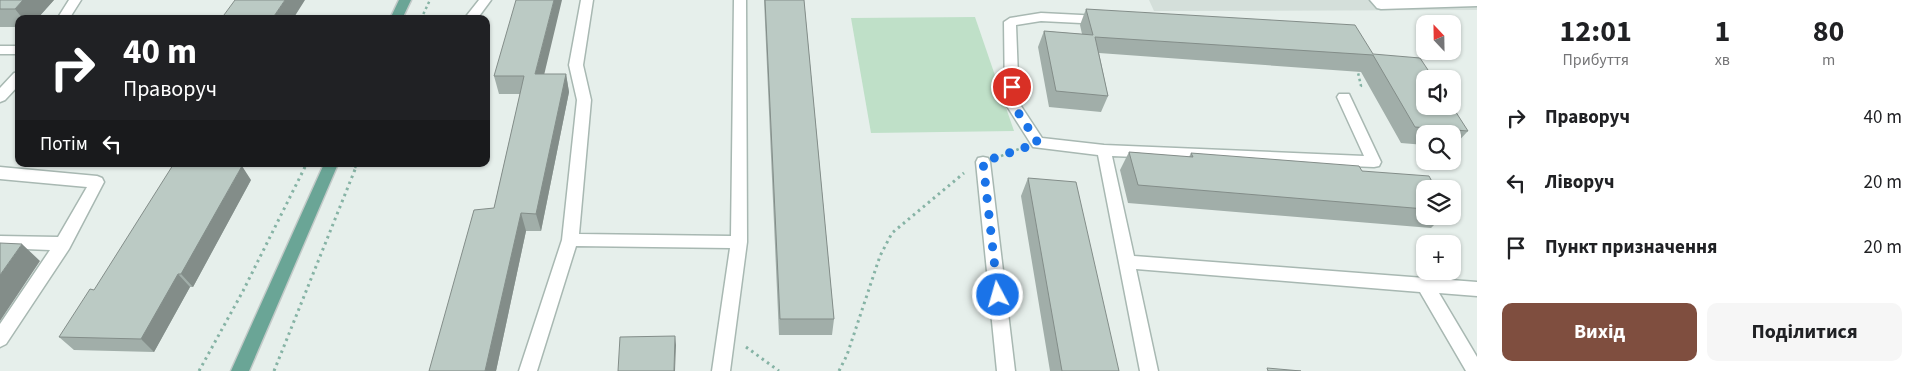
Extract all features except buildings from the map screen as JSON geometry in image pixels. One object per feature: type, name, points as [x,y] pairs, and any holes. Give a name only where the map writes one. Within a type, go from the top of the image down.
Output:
[{"type":"main road","points":[[398,15],[405,0]]},
{"type":"main road","points":[[240,371],[330,167]]},
{"type":"lane","points":[[65,15],[75,0]]},
{"type":"lane","points":[[473,15],[485,0]]},
{"type":"lane","points":[[528,371],[570,240],[584,100],[576,65],[587,0]]},
{"type":"lane","points":[[721,371],[740,242],[740,0]]},
{"type":"lane","points":[[1376,0],[1381,5],[1477,2]]},
{"type":"lane","points":[[1111,21],[1042,17],[1010,22],[1012,103],[1038,143],[1104,150],[1374,162],[1344,97]]},
{"type":"lane","points":[[0,50],[15,50]]},
{"type":"lane","points":[[0,97],[15,80]]},
{"type":"lane","points":[[1104,150],[1149,371]]},
{"type":"lane","points":[[983,162],[1006,371]]},
{"type":"lane","points":[[0,173],[97,182],[63,244],[0,339]]},
{"type":"lane","points":[[570,240],[740,242]]},
{"type":"lane","points":[[0,242],[63,244]]},
{"type":"lane","points":[[1126,262],[1477,289]]},
{"type":"lane","points":[[1425,285],[1474,368],[1477,369]]},
{"type":"path","points":[[423,15],[430,0]]},
{"type":"path","points":[[1344,97],[1361,86],[1356,61]]},
{"type":"path","points":[[839,371],[847,355],[880,256],[892,233],[975,165],[1038,143]]},
{"type":"path","points":[[199,371],[243,291],[305,167]]},
{"type":"path","points":[[274,371],[356,167]]},
{"type":"path","points":[[728,333],[779,371]]},
{"type":"shaded area","points":[[1149,0],[1477,0],[1477,10],[1154,11]]},
{"type":"green space","points":[[975,17],[1014,131],[871,133],[851,18]]},
{"type":"route","points":[[998,295],[983,162],[1038,143],[1012,103],[1012,87]]}]
